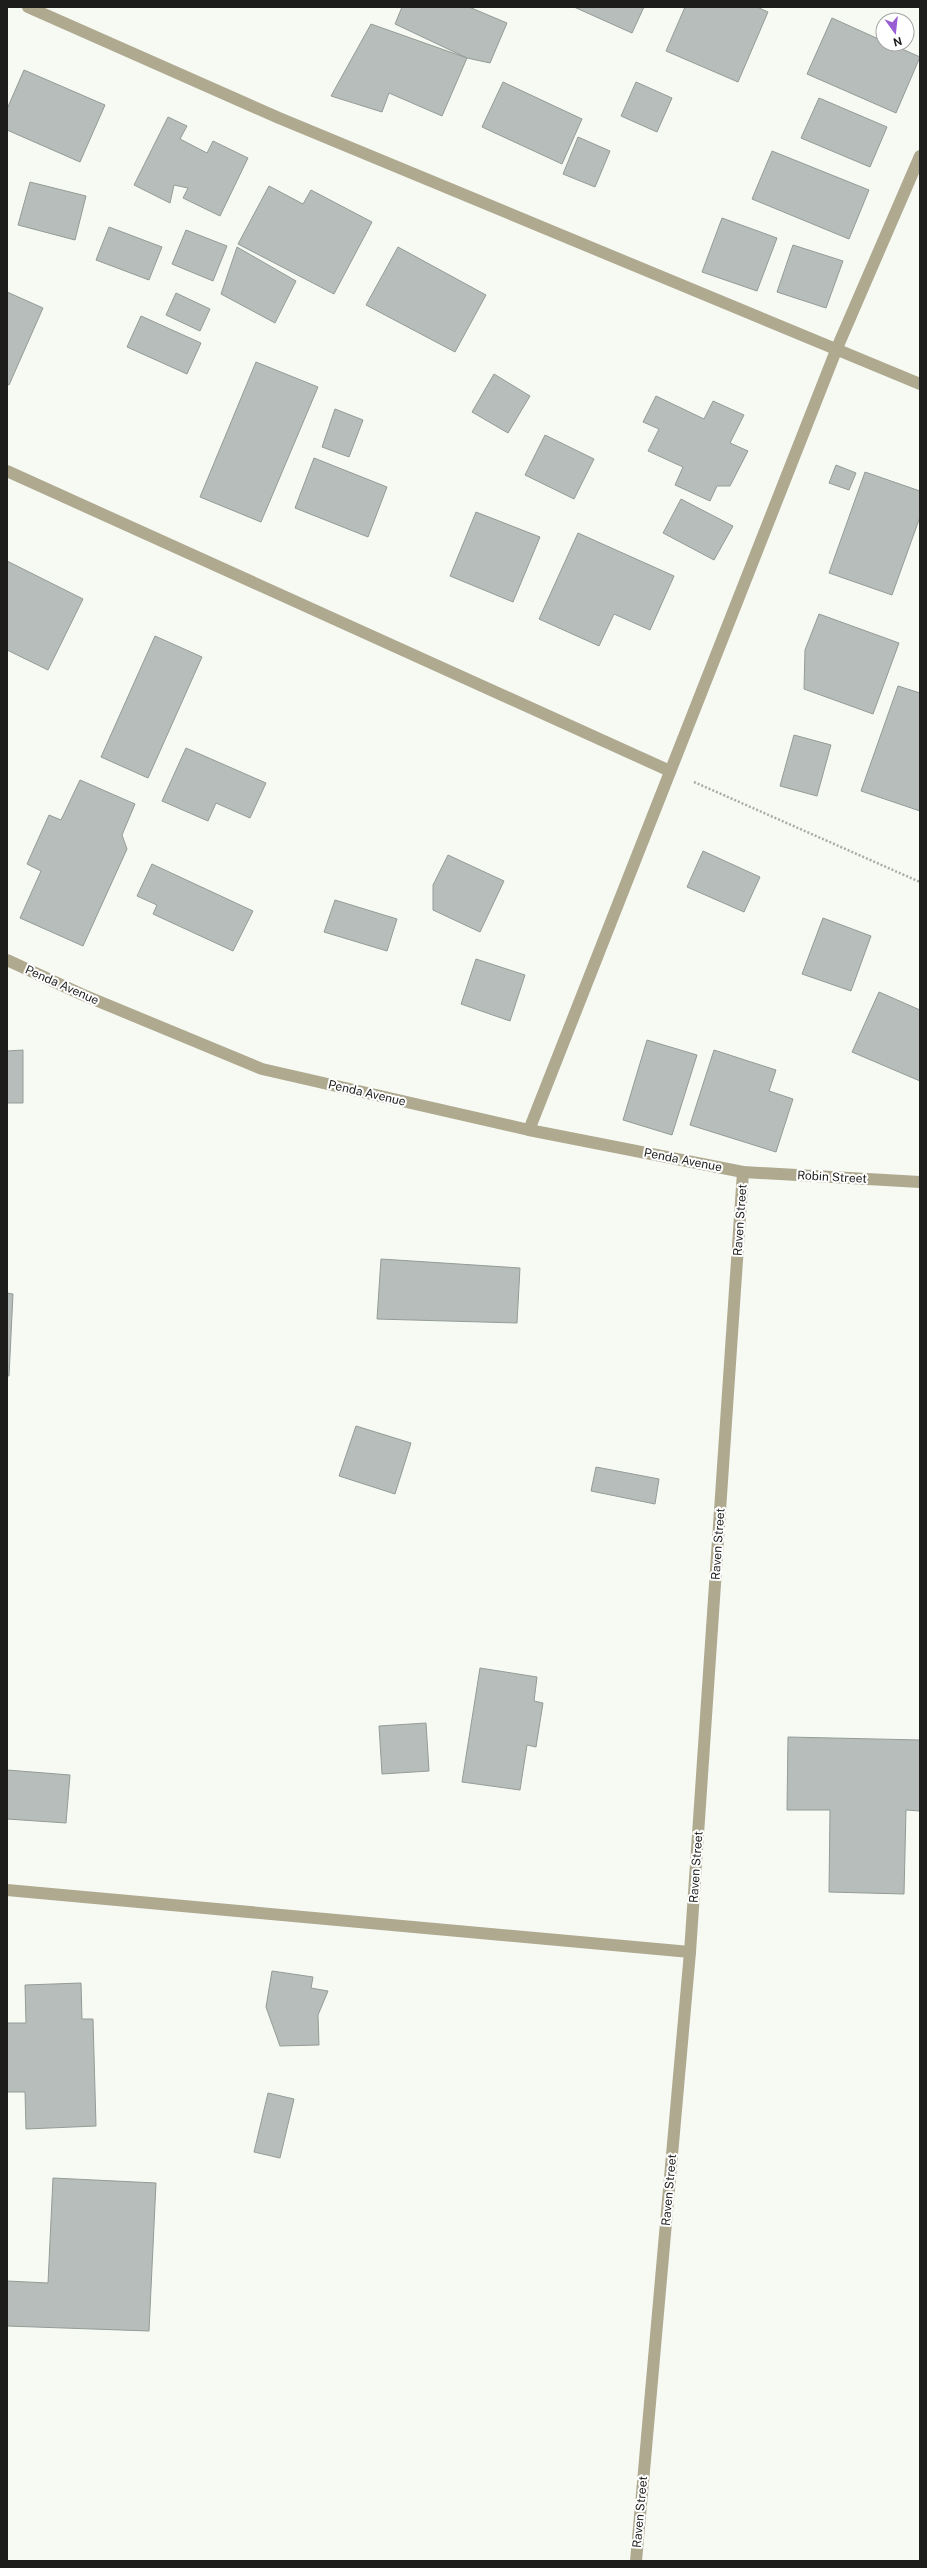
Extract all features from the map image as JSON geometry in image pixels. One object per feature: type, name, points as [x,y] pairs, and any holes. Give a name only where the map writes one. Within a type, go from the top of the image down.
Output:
[{"type":"street","points":[[28,7],[279,118],[837,348],[920,384]]},
{"type":"street","points":[[529,1130],[837,348],[920,156]]},
{"type":"street","points":[[7,471],[670,771]]},
{"type":"street","name":"Penda Avenue","points":[[7,960],[81,994],[262,1069],[529,1130],[743,1172]]},
{"type":"street","name":"Robin Street","points":[[743,1172],[920,1182]]},
{"type":"street","name":"Raven Street","points":[[636,2561],[690,1952],[743,1172]]},
{"type":"street","points":[[7,1890],[690,1952]]},
{"type":"path","points":[[670,771],[920,882]]},
{"type":"building","points":[[402,7],[469,7],[507,23],[490,63],[467,58],[395,24]]},
{"type":"building","points":[[574,7],[644,7],[632,33]]},
{"type":"building","points":[[685,7],[757,7],[768,12],[738,82],[666,51]]},
{"type":"building","points":[[832,18],[875,37],[875,52],[909,52],[920,57],[896,113],[807,74]]},
{"type":"building","points":[[371,24],[467,58],[442,116],[389,93],[382,112],[331,96]]},
{"type":"building","points":[[24,70],[105,105],[80,162],[7,130],[7,109]]},
{"type":"building","points":[[503,82],[582,119],[562,164],[482,127]]},
{"type":"building","points":[[636,82],[672,98],[657,132],[621,116]]},
{"type":"building","points":[[819,98],[887,127],[870,167],[801,138]]},
{"type":"building","points":[[168,117],[187,126],[180,139],[207,153],[213,141],[248,158],[220,216],[183,198],[188,188],[174,185],[170,203],[134,185]]},
{"type":"building","points":[[578,137],[610,151],[595,187],[563,174]]},
{"type":"building","points":[[772,151],[869,190],[849,239],[752,199]]},
{"type":"building","points":[[30,182],[86,196],[75,240],[18,225]]},
{"type":"building","points":[[269,186],[303,204],[311,190],[372,222],[334,294],[238,244]]},
{"type":"building","points":[[722,218],[777,238],[757,291],[702,272]]},
{"type":"building","points":[[109,227],[162,247],[149,280],[96,260]]},
{"type":"building","points":[[186,230],[227,246],[213,281],[172,264]]},
{"type":"building","points":[[793,245],[843,261],[826,308],[777,292]]},
{"type":"building","points":[[237,247],[296,281],[275,323],[221,294]]},
{"type":"building","points":[[398,247],[486,295],[455,352],[366,305]]},
{"type":"building","points":[[7,292],[43,308],[9,385],[7,384]]},
{"type":"building","points":[[176,293],[210,309],[200,331],[166,315]]},
{"type":"building","points":[[141,316],[201,343],[187,374],[127,347]]},
{"type":"building","points":[[256,362],[318,387],[261,522],[200,497]]},
{"type":"building","points":[[494,374],[530,396],[508,433],[472,412]]},
{"type":"building","points":[[656,396],[704,419],[713,401],[744,415],[730,443],[748,451],[730,486],[717,486],[710,501],[675,485],[683,467],[648,451],[659,429],[643,422]]},
{"type":"building","points":[[335,409],[363,420],[349,457],[322,447]]},
{"type":"building","points":[[545,435],[594,459],[574,499],[525,475]]},
{"type":"building","points":[[314,458],[387,487],[368,537],[295,508]]},
{"type":"building","points":[[836,465],[856,473],[849,490],[829,483]]},
{"type":"building","points":[[865,472],[920,491],[920,517],[892,595],[829,573]]},
{"type":"building","points":[[681,499],[733,526],[714,560],[663,533]]},
{"type":"building","points":[[476,512],[540,537],[513,602],[450,576]]},
{"type":"building","points":[[578,533],[674,576],[650,630],[614,614],[599,646],[539,619]]},
{"type":"building","points":[[7,561],[83,599],[48,670],[7,650]]},
{"type":"building","points":[[819,614],[899,643],[873,714],[804,689],[805,650]]},
{"type":"building","points":[[155,636],[202,657],[148,778],[101,757]]},
{"type":"building","points":[[898,686],[920,693],[920,811],[861,791]]},
{"type":"building","points":[[794,735],[831,745],[817,796],[780,786]]},
{"type":"building","points":[[186,748],[266,783],[250,818],[216,803],[208,821],[162,801]]},
{"type":"building","points":[[80,780],[135,804],[122,835],[127,849],[83,946],[20,918],[41,871],[27,864],[49,815],[61,820]]},
{"type":"building","points":[[703,851],[760,877],[744,912],[687,887]]},
{"type":"building","points":[[448,855],[504,881],[480,932],[433,910],[433,885]]},
{"type":"building","points":[[152,864],[253,911],[233,951],[153,914],[157,905],[137,896]]},
{"type":"building","points":[[335,900],[397,919],[387,951],[324,932]]},
{"type":"building","points":[[823,918],[871,936],[851,991],[802,974]]},
{"type":"building","points":[[476,959],[525,975],[510,1021],[461,1004]]},
{"type":"building","points":[[879,992],[920,1010],[920,1081],[852,1052]]},
{"type":"building","points":[[647,1040],[697,1055],[672,1135],[623,1120]]},
{"type":"building","points":[[23,1050],[23,1103],[7,1103],[7,1051]]},
{"type":"building","points":[[714,1050],[776,1070],[769,1091],[793,1099],[776,1152],[690,1125]]},
{"type":"building","points":[[381,1259],[520,1268],[517,1323],[377,1319]]},
{"type":"building","points":[[7,1293],[13,1294],[9,1376],[7,1376]]},
{"type":"building","points":[[356,1426],[411,1443],[395,1494],[339,1476]]},
{"type":"building","points":[[596,1467],[659,1479],[655,1504],[591,1491]]},
{"type":"building","points":[[480,1668],[537,1677],[534,1701],[543,1703],[536,1747],[527,1745],[520,1790],[462,1782]]},
{"type":"building","points":[[426,1723],[429,1771],[382,1774],[379,1726]]},
{"type":"building","points":[[788,1737],[920,1740],[920,1811],[906,1810],[904,1894],[829,1892],[830,1810],[787,1810]]},
{"type":"building","points":[[7,1770],[70,1775],[66,1823],[7,1819]]},
{"type":"building","points":[[272,1971],[313,1977],[311,1988],[328,1991],[318,2015],[319,2045],[280,2046],[266,2007]]},
{"type":"building","points":[[81,1983],[82,2019],[93,2019],[96,2126],[26,2129],[25,2092],[7,2092],[7,2023],[26,2023],[25,1985]]},
{"type":"building","points":[[268,2093],[294,2099],[280,2158],[254,2152]]},
{"type":"building","points":[[53,2178],[156,2183],[149,2331],[7,2326],[7,2281],[48,2283]]}]
